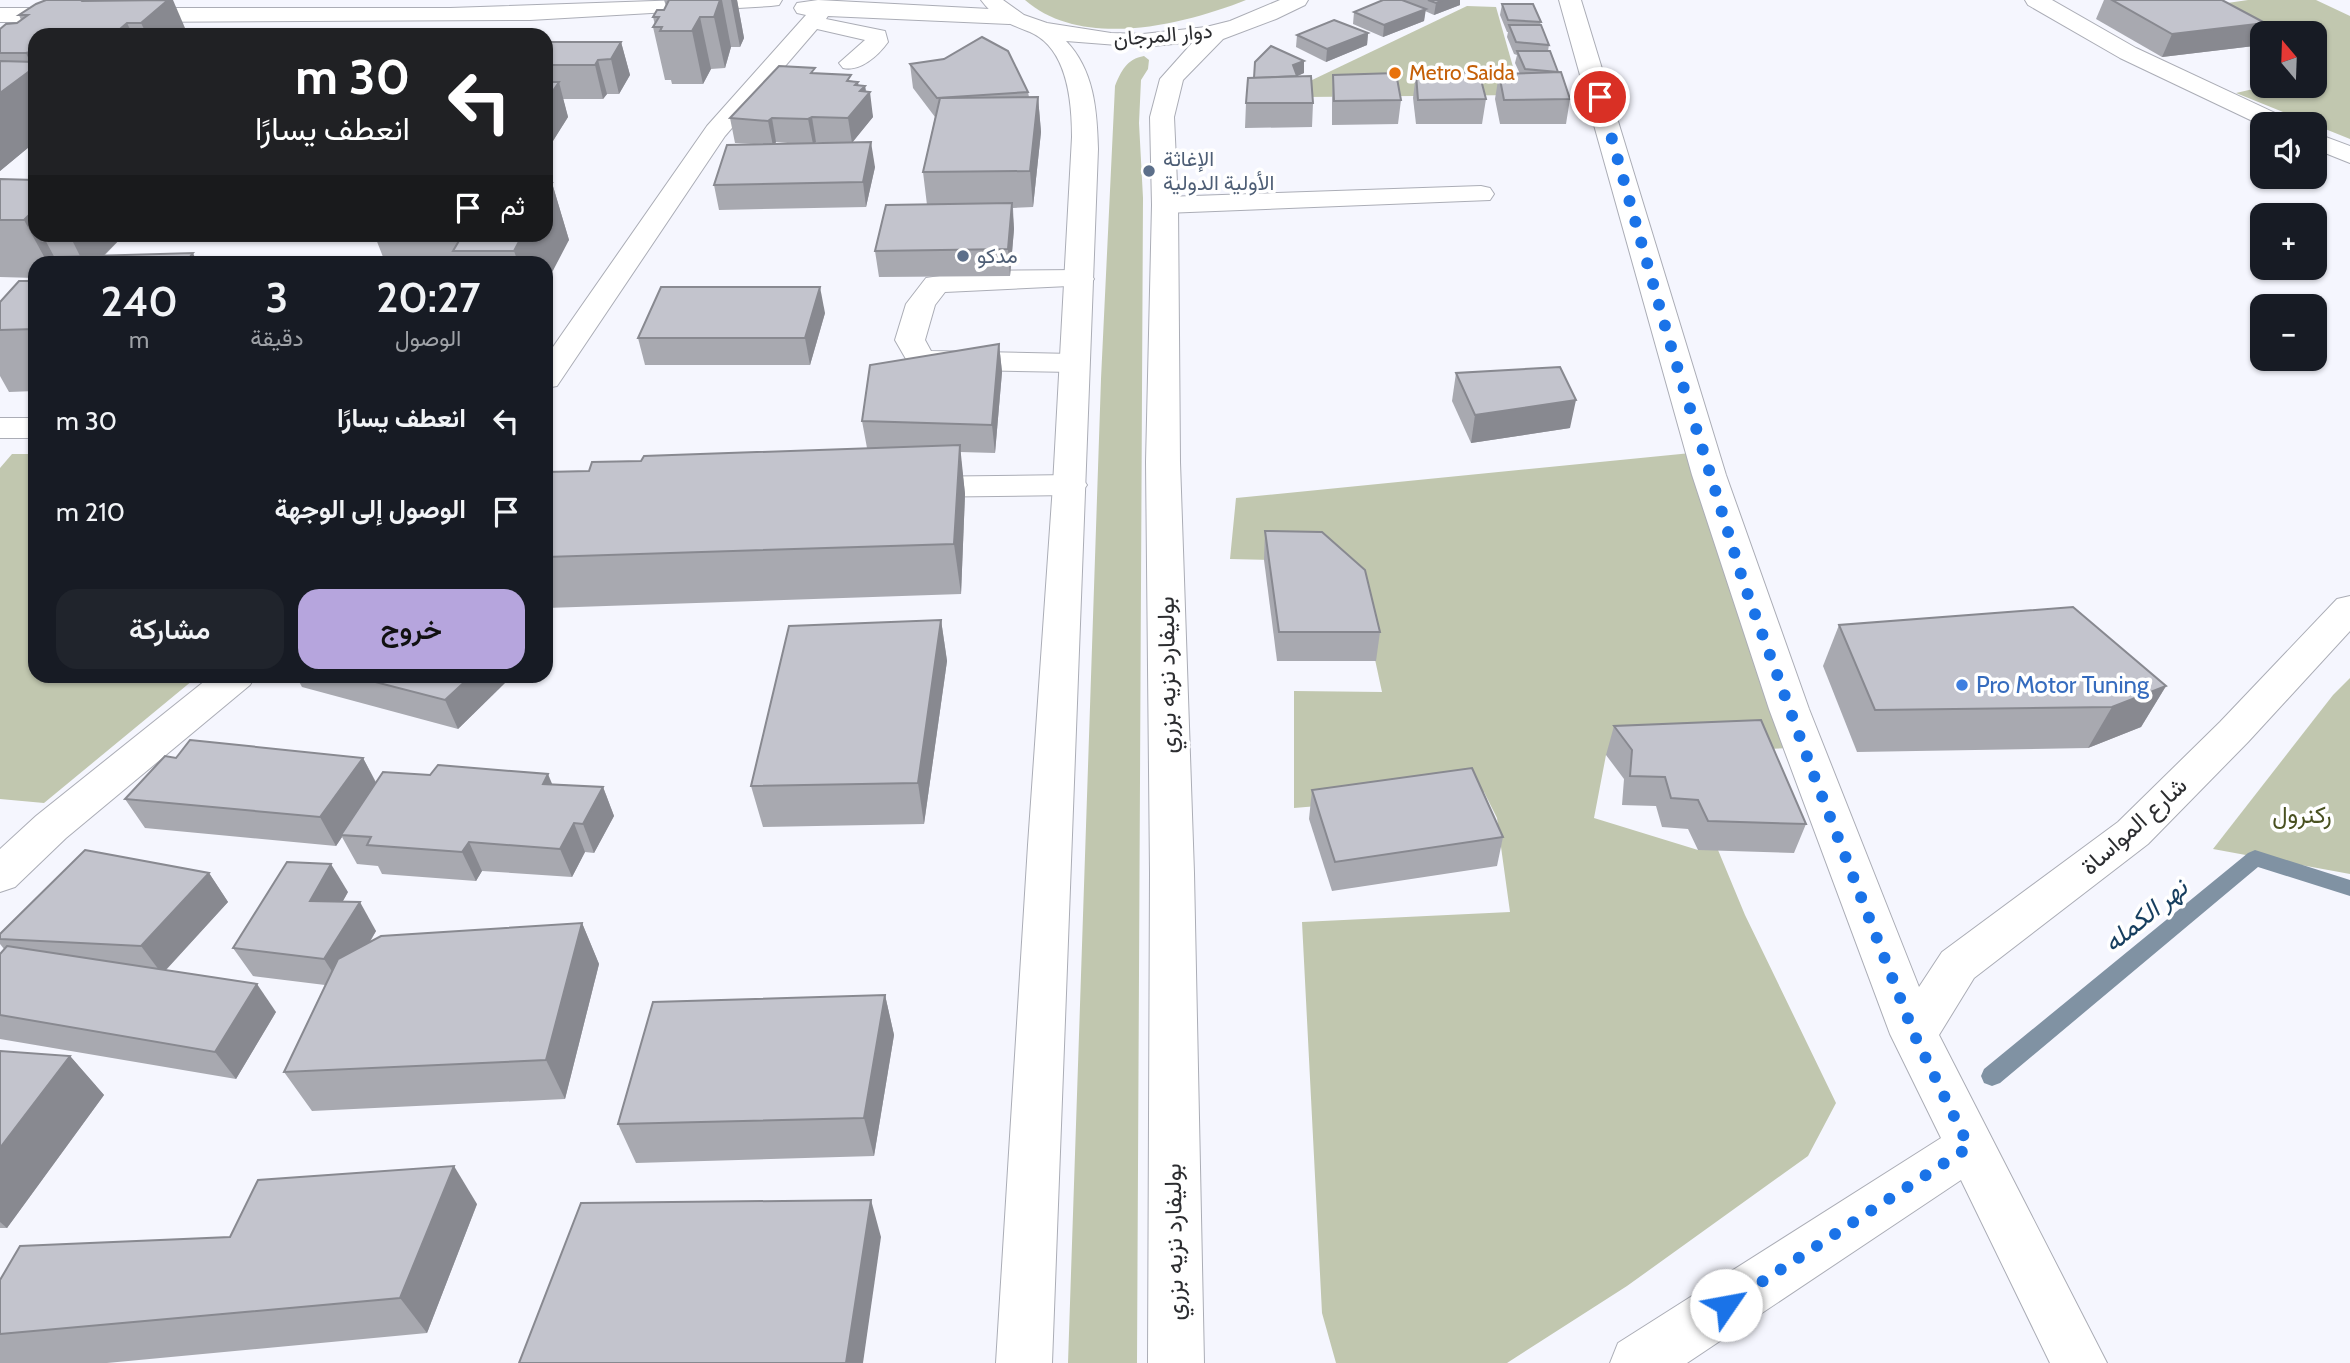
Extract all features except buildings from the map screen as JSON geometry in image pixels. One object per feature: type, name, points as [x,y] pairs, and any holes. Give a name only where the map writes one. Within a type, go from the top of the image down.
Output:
[{"type":"main road","points":[[708,6],[769,0]]},
{"type":"main road","points":[[992,0],[997,8],[1025,23],[1068,58],[1081,93],[1085,116],[1070,485],[1049,845],[1024,1363]]},
{"type":"main road","name":"دوار المرجان","points":[[822,10],[1025,23],[1100,40],[1135,41],[1188,36],[1242,25],[1297,0]]},
{"type":"main road","points":[[1570,0],[1709,475],[1744,584],[1812,770],[1914,1034],[2079,1363]]},
{"type":"main road","points":[[2036,0],[2148,63],[2253,112]]},
{"type":"main road","points":[[0,15],[515,12],[708,6],[822,10],[877,36],[877,42],[851,63]]},
{"type":"main road","points":[[553,369],[716,131],[822,10]]},
{"type":"main road","points":[[44,28],[65,15]]},
{"type":"main road","name":"بوليفارد نزيه بزري","points":[[1176,1363],[1172,873],[1163,462],[1165,205],[1161,117],[1172,79],[1184,64],[1215,34],[1242,25]]},
{"type":"main road","points":[[2327,145],[2350,155]]},
{"type":"main road","points":[[1165,205],[1481,194]]},
{"type":"main road","points":[[1073,363],[921,360],[910,340],[920,304],[936,284],[974,280],[1080,279]]},
{"type":"main road","points":[[0,428],[28,428]]},
{"type":"main road","points":[[875,487],[1070,485]]},
{"type":"main road","name":"شارع المواساة","points":[[1914,1034],[1958,965],[2133,833],[2234,732],[2350,608]]},
{"type":"main road","points":[[0,875],[51,827],[227,683]]},
{"type":"main road","points":[[1638,1363],[1969,1147]]},
{"type":"green space","points":[[1025,0],[1246,0],[1193,18],[1133,28],[1103,29],[1075,25],[1048,15]]},
{"type":"green space","points":[[2248,0],[2316,0],[2350,16],[2350,139],[2327,130],[2327,112],[2283,112],[2236,93],[2250,90],[2250,98],[2328,98],[2328,21],[2250,21],[2250,42],[2186,9]]},
{"type":"green space","points":[[1467,6],[1496,7],[1521,95],[1306,97],[1310,81]]},
{"type":"green space","points":[[1144,56],[1149,60],[1148,69],[1141,80],[1139,123],[1143,198],[1137,1363],[1068,1363],[1101,379],[1115,86],[1125,66]]},
{"type":"green space","points":[[1691,453],[1790,748],[1606,755],[1594,818],[1698,850],[1718,850],[1745,915],[1836,1103],[1808,1156],[1627,1286],[1507,1363],[1336,1363],[1322,1313],[1302,922],[1510,912],[1497,818],[1484,792],[1294,808],[1294,691],[1382,692],[1362,599],[1319,561],[1230,559],[1236,498]]},
{"type":"green space","points":[[12,454],[28,454],[28,683],[190,683],[44,803],[0,799],[0,468]]},
{"type":"green space","name":"ركنرول","points":[[2350,678],[2350,874],[2213,849],[2333,695]]},
{"type":"waterway","name":"نهر الكمله","points":[[1992,1076],[2255,858],[2350,888]]},
{"type":"place","name":"Metro Saida","points":[[1395,73]]},
{"type":"place","name":"الإغاثة الأولية الدولية","points":[[1149,171]]},
{"type":"place","name":"مدكو","points":[[963,256]]},
{"type":"place","name":"Pro Motor Tuning","points":[[1962,685]]},
{"type":"route","points":[[1600,97],[1669,340],[1744,584],[1813,773],[1914,1034],[1969,1147],[1726,1305]]}]
